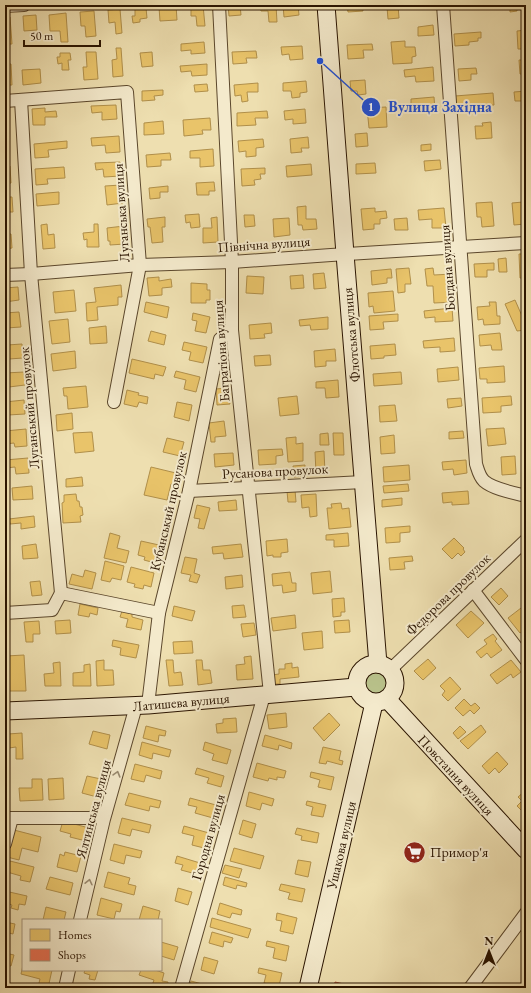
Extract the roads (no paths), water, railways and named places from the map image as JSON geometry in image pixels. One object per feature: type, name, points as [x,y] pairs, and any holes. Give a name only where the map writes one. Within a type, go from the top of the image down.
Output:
[{"type":"street","points":[[5,6],[24,5]]},
{"type":"street","name":"Багратіона вулиця","points":[[219,5],[232,262],[232,330],[249,488],[267,695]]},
{"type":"street","name":"Флотська вулиця","points":[[326,5],[363,482],[384,667]]},
{"type":"street","name":"Богдана вулиця","points":[[443,5],[476,464],[479,474],[484,481],[492,486],[526,496]]},
{"type":"street","name":"Луганська вулиця","points":[[21,100],[128,92],[140,265],[114,402]]},
{"type":"street","points":[[5,101],[21,100]]},
{"type":"street","name":"Луганський провулок","points":[[21,100],[31,274],[61,593]]},
{"type":"street","name":"Північна вулиця","points":[[5,275],[140,265],[232,262],[526,243]]},
{"type":"street","name":"Кубанський провулок","points":[[142,705],[159,613],[189,491],[220,339],[232,330]]},
{"type":"street","name":"Русанова провулок","points":[[189,491],[363,482]]},
{"type":"street","name":"Федорова провулок","points":[[384,667],[473,590],[526,540]]},
{"type":"street","points":[[473,590],[526,660]]},
{"type":"street","points":[[5,613],[52,610],[61,593],[159,613]]},
{"type":"street","points":[[371,664],[384,667],[394,677],[395,685],[392,693],[380,701],[366,700],[359,694],[356,687],[356,679],[359,672],[364,667],[371,664]]},
{"type":"street","name":"Латишева вулиця","points":[[5,711],[142,705],[356,687]]},
{"type":"street","name":"Городня вулиця","points":[[181,988],[267,695]]},
{"type":"street","name":"Повстання вулиця","points":[[380,701],[526,850]]},
{"type":"street","name":"Ушакова вулиця","points":[[308,988],[380,701]]},
{"type":"street","name":"Ялтинська вулиця","points":[[80,919],[106,811],[142,705]]},
{"type":"street","points":[[5,844],[8,818],[90,818],[96,817],[106,811]]},
{"type":"street","points":[[90,818],[95,820],[101,829]]},
{"type":"street","points":[[470,988],[526,913]]},
{"type":"street","points":[[69,971],[69,987]]},
{"type":"place","name":"Вулиця Західна","points":[[320,61]]},
{"type":"place","name":"Примор'я","points":[[414,852]]}]
